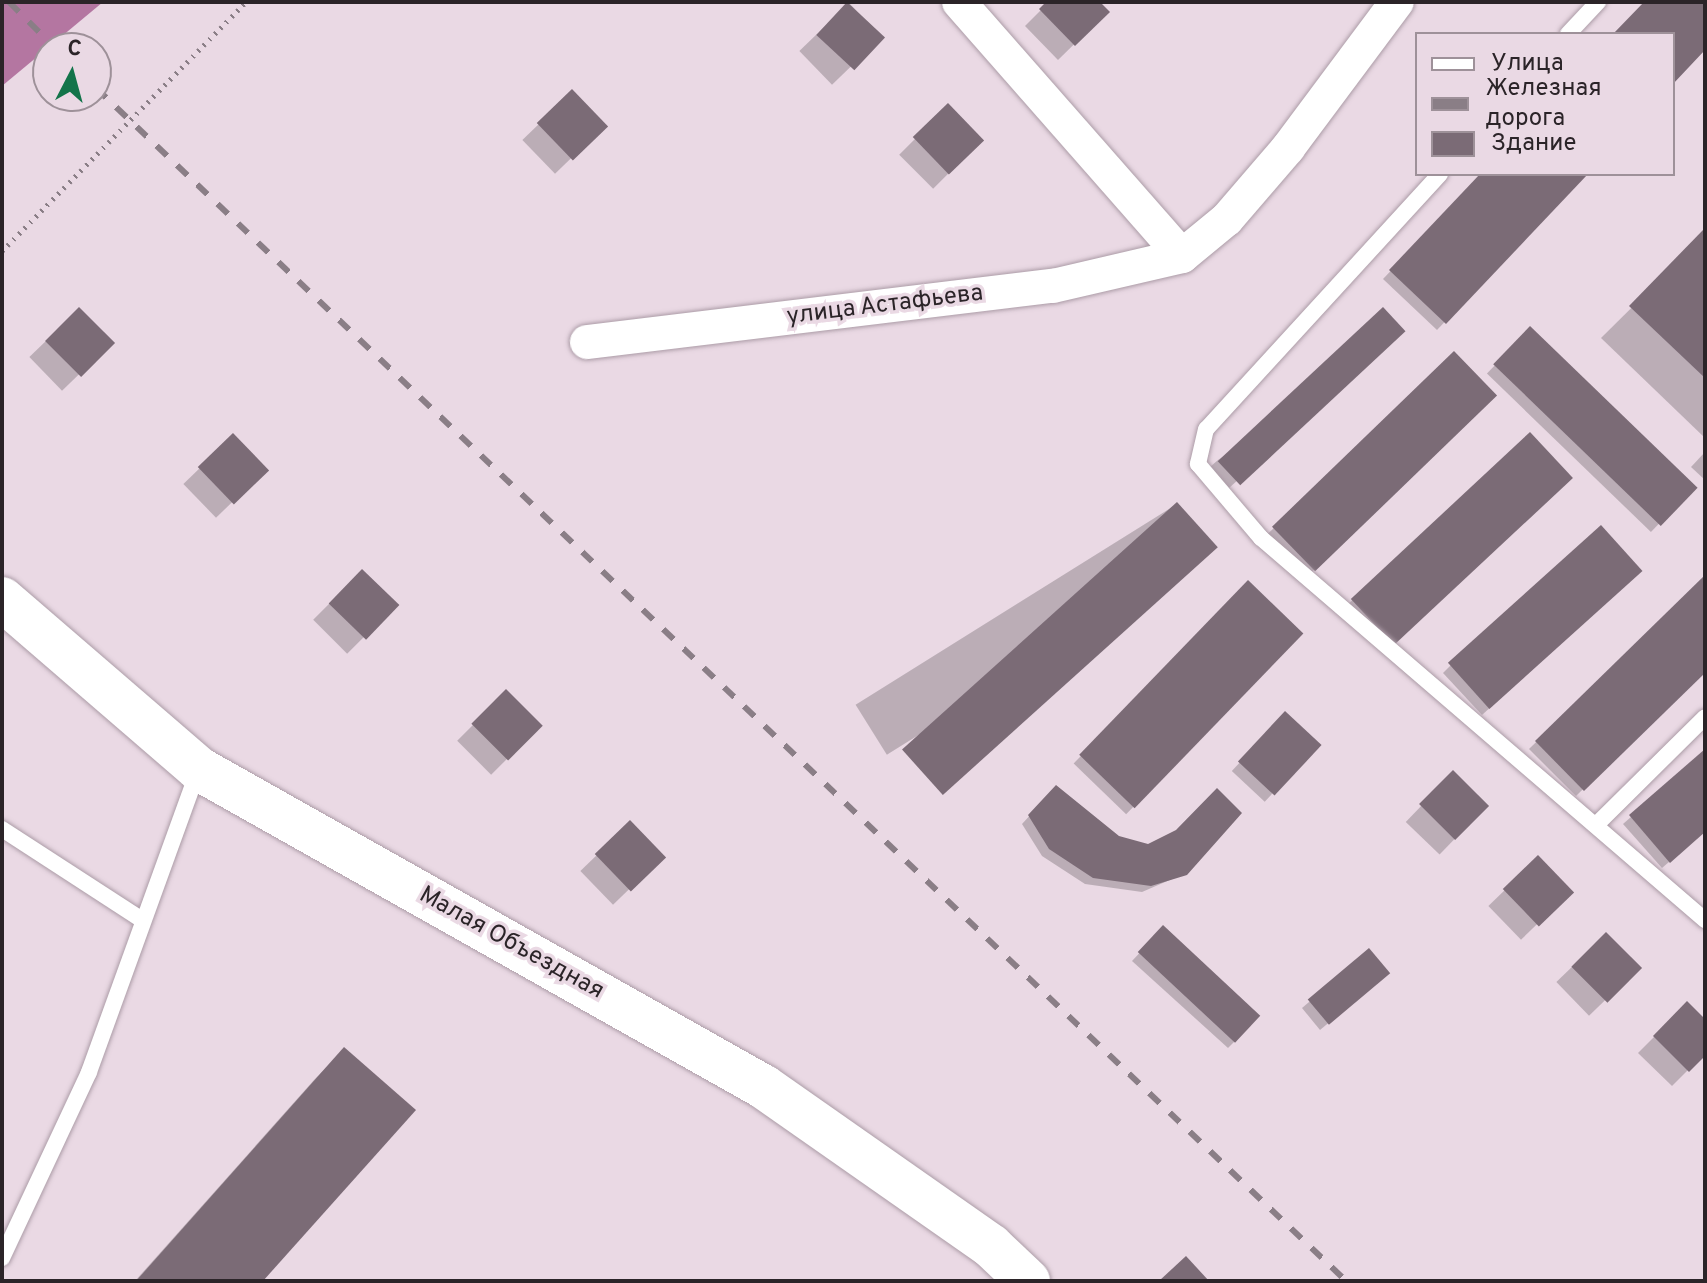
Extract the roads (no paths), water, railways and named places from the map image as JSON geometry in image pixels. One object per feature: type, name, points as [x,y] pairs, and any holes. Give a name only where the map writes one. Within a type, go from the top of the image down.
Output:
[{"type":"main road","name":"Малая Объездная","points":[[2,599],[62,659],[199,769],[764,1087],[991,1246],[1028,1281]]},
{"type":"street","name":"улица Астафьева","points":[[587,342],[1053,286],[1182,256],[1227,219],[1288,148],[1397,2]]},
{"type":"street","points":[[964,4],[1182,256]]},
{"type":"lane","points":[[1570,32],[1598,2]]},
{"type":"lane","points":[[1438,176],[1206,429],[1198,464],[1261,538],[1705,920]]},
{"type":"lane","points":[[1596,825],[1705,717]]},
{"type":"lane","points":[[2,1258],[89,1072],[199,769]]},
{"type":"lane","points":[[2,829],[142,920]]},
{"type":"railway","points":[[9,2],[39,32]]},
{"type":"railway","points":[[112,103],[1346,1281]]}]
